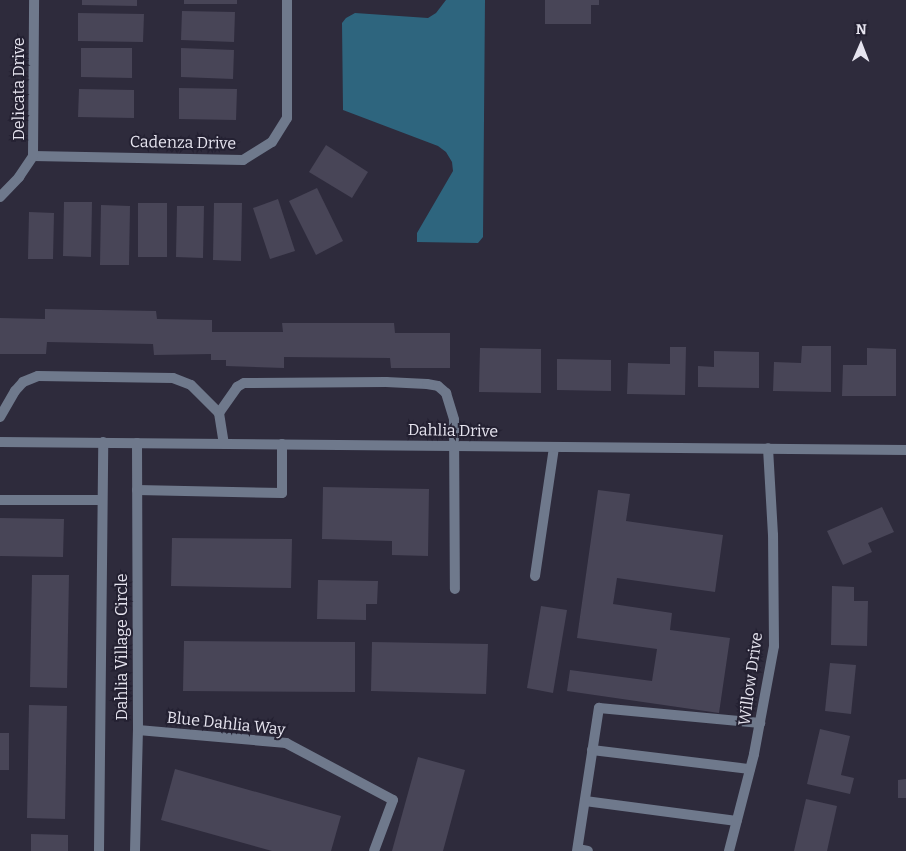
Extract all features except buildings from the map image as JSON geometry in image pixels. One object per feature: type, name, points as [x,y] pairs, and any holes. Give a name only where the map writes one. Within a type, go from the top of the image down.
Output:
[{"type":"street","name":"Delicata Drive","points":[[0,197],[19,177],[33,156],[34,0]]},
{"type":"street","name":"Cadenza Drive","points":[[33,156],[244,160],[272,142],[286,118],[287,0]]},
{"type":"street","points":[[0,417],[15,391],[23,382],[38,376],[173,378],[191,385],[219,412],[224,444]]},
{"type":"street","points":[[219,412],[237,387],[244,383],[427,384],[438,386],[446,393],[451,405],[455,446],[455,589]]},
{"type":"street","name":"Dahlia Drive","points":[[0,442],[906,450]]},
{"type":"street","name":"Dahlia Village Circle","points":[[99,851],[103,442]]},
{"type":"street","name":"Dahlia Village Circle","points":[[136,851],[138,730],[137,443]]},
{"type":"street","points":[[137,490],[282,493],[282,444]]},
{"type":"street","points":[[535,576],[554,447]]},
{"type":"street","name":"Willow Drive","points":[[729,851],[750,769],[774,646],[773,535],[768,448]]},
{"type":"street","points":[[0,500],[101,500]]},
{"type":"street","points":[[581,850],[585,801],[599,708],[760,723]]},
{"type":"street","name":"Blue Dahlia Way","points":[[138,730],[286,743],[393,800],[374,851]]},
{"type":"street","points":[[592,750],[750,769]]},
{"type":"street","points":[[585,801],[738,821]]},
{"type":"water","points":[[446,0],[485,0],[483,237],[478,243],[417,242],[417,233],[453,171],[452,162],[446,152],[438,146],[343,110],[342,23],[346,18],[355,13],[428,18],[436,13]]}]
